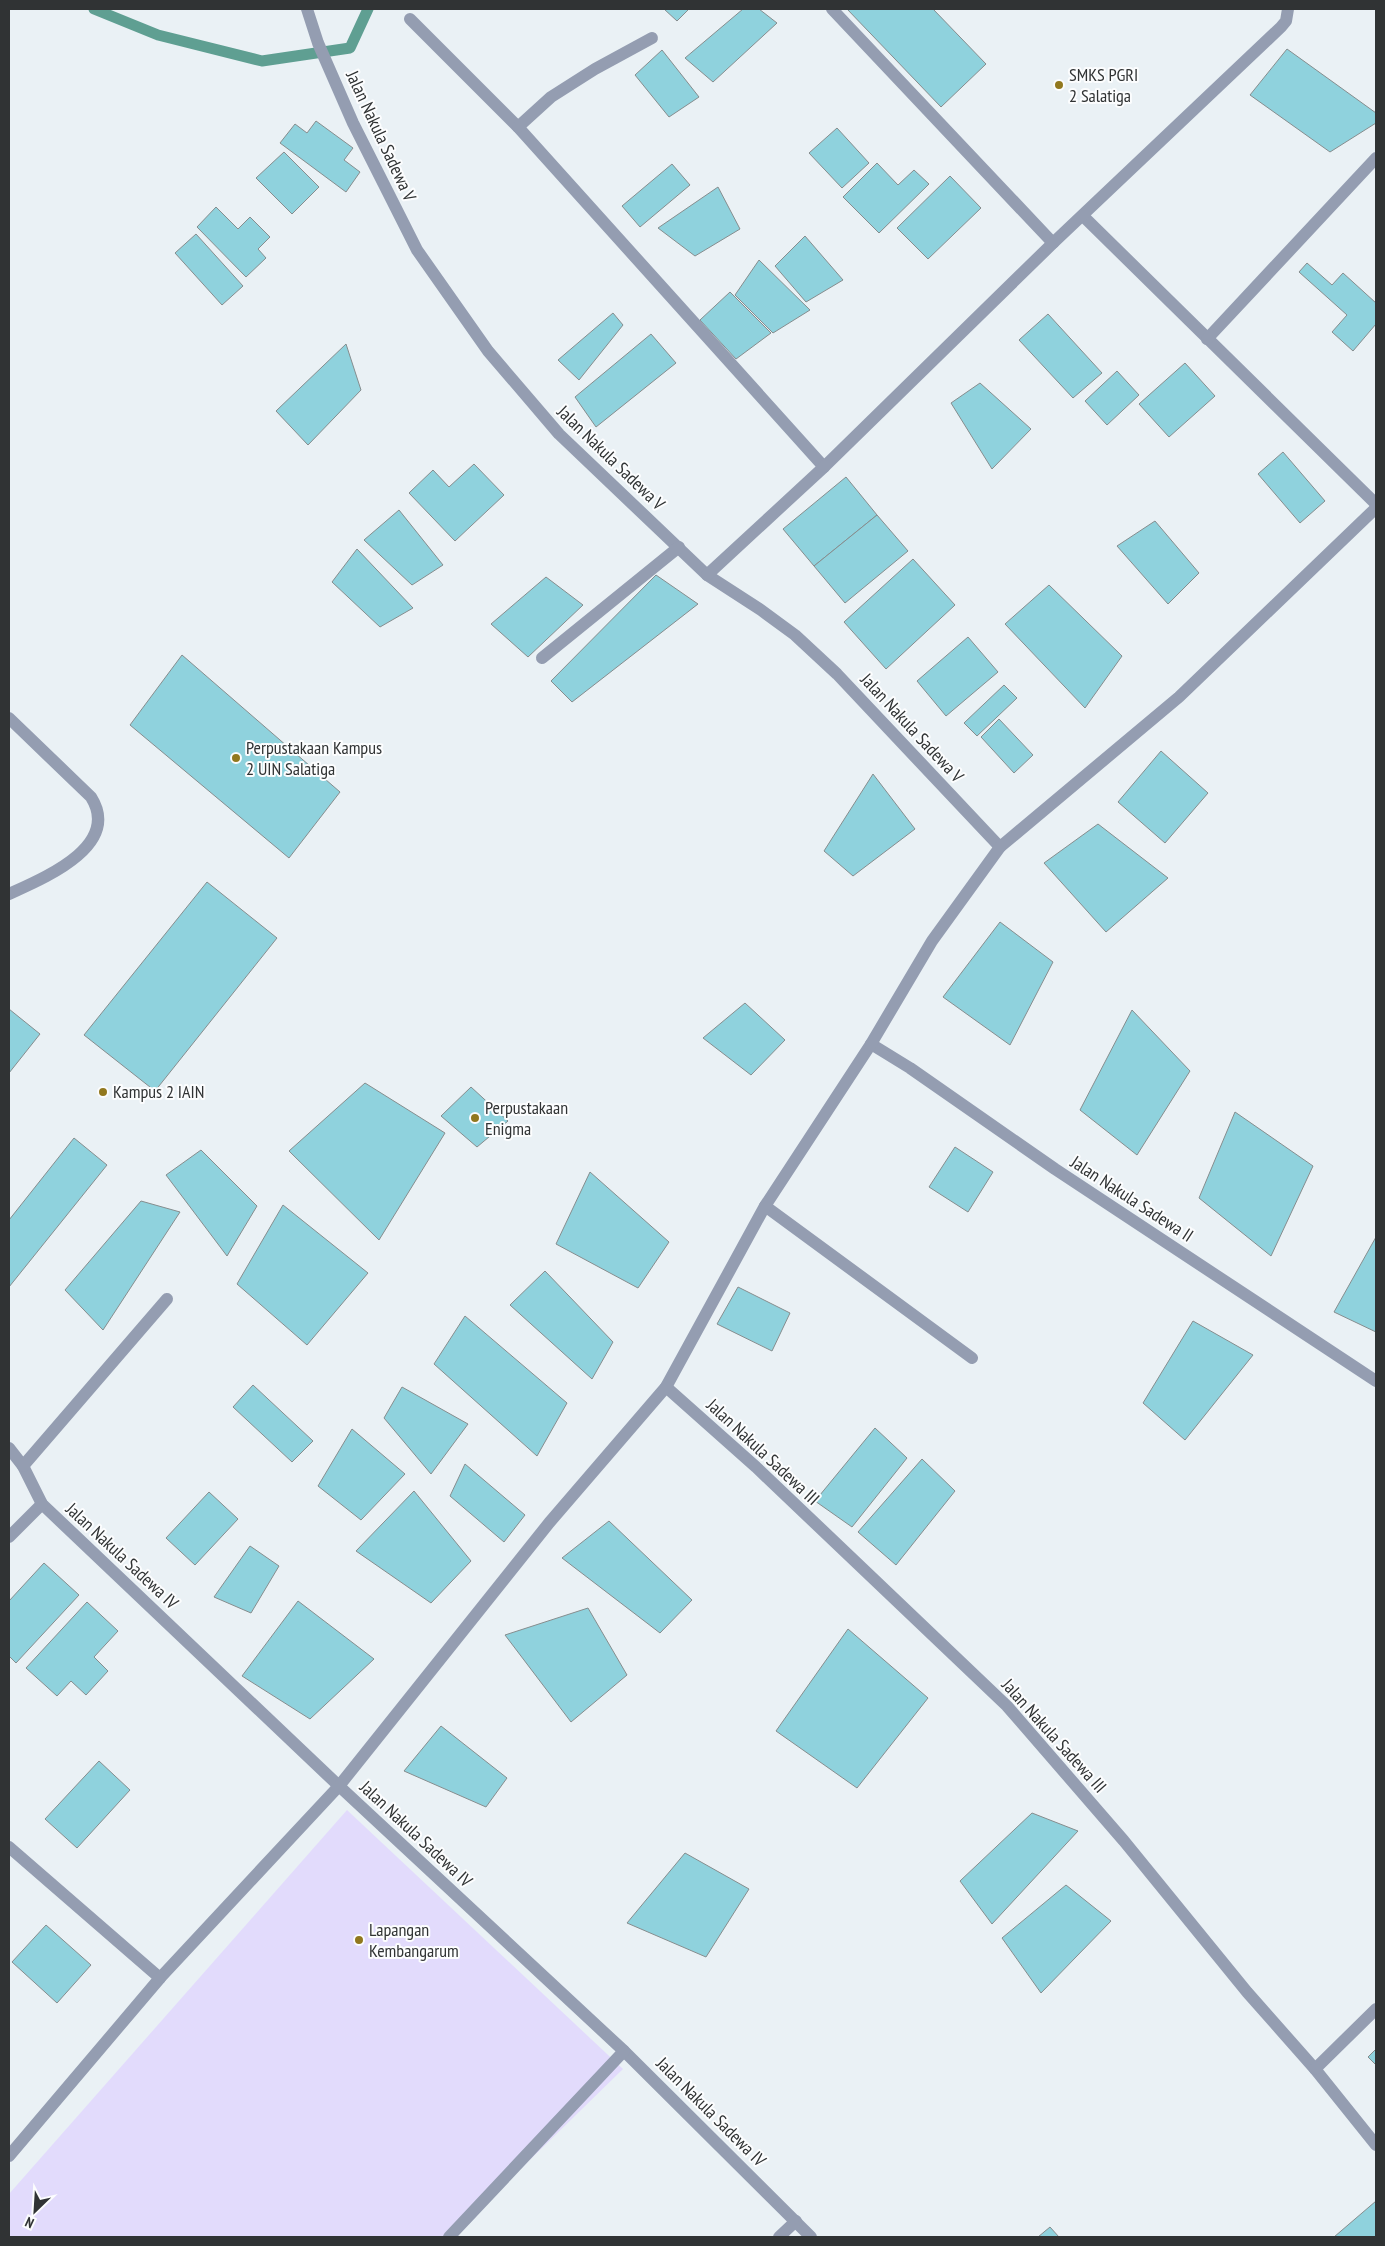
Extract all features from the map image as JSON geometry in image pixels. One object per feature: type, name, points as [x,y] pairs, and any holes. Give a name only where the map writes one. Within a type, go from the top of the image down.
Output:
[{"type":"street","name":"Jalan Nakula Sadewa V","points":[[307,9],[318,43],[353,123],[417,250],[488,351],[559,434],[707,575],[774,620],[837,674],[1000,847]]},
{"type":"street","points":[[832,9],[1053,243]]},
{"type":"street","points":[[707,575],[824,467],[1053,243],[1281,27],[1286,21],[1288,9]]},
{"type":"street","points":[[410,19],[518,126],[824,467]]},
{"type":"street","points":[[518,126],[551,97],[595,69],[652,38]]},
{"type":"street","points":[[1207,339],[1376,158]]},
{"type":"street","points":[[1083,216],[1376,504]]},
{"type":"street","points":[[9,2156],[160,1978],[339,1786],[549,1523],[666,1387],[765,1206],[872,1044],[932,941],[1000,847],[1179,697],[1376,508]]},
{"type":"street","points":[[542,658],[679,547]]},
{"type":"street","points":[[9,718],[91,797],[97,806],[99,823],[97,834],[78,855],[45,878],[9,894]]},
{"type":"street","name":"Jalan Nakula Sadewa II","points":[[872,1044],[1055,1169],[1376,1380]]},
{"type":"street","points":[[765,1206],[972,1358]]},
{"type":"street","points":[[23,1466],[167,1299]]},
{"type":"street","name":"Jalan Nakula Sadewa III","points":[[666,1387],[756,1467],[1007,1706],[1124,1841],[1247,1992],[1315,2069],[1376,2145]]},
{"type":"street","name":"Jalan Nakula Sadewa IV","points":[[9,1448],[23,1466],[42,1504],[339,1786],[624,2051],[811,2237]]},
{"type":"street","points":[[9,1537],[42,1504]]},
{"type":"street","points":[[9,1847],[160,1978]]},
{"type":"street","points":[[1315,2069],[1376,2009]]},
{"type":"street","points":[[449,2237],[624,2051]]},
{"type":"street","points":[[779,2237],[796,2222]]},
{"type":"shaded area","name":"Lapangan Kembangarum","points":[[347,1810],[623,2069],[451,2237],[9,2237],[9,2194]]},
{"type":"building","points":[[664,9],[689,9],[677,21]]},
{"type":"building","points":[[743,9],[759,9],[777,23],[713,82],[685,58]]},
{"type":"building","points":[[847,9],[933,9],[986,64],[941,107]]},
{"type":"building","points":[[1287,49],[1376,113],[1376,123],[1330,152],[1250,95]]},
{"type":"building","points":[[662,50],[699,97],[669,117],[635,75]]},
{"type":"building","points":[[316,121],[353,148],[344,160],[360,172],[346,192],[280,143],[295,124],[307,133]]},
{"type":"building","points":[[837,128],[869,163],[842,188],[809,153]]},
{"type":"building","points":[[284,152],[319,187],[292,214],[256,178]]},
{"type":"building","points":[[877,163],[898,185],[914,170],[929,184],[879,233],[843,197]]},
{"type":"building","points":[[672,164],[690,185],[640,227],[622,206]]},
{"type":"building","points":[[950,176],[981,208],[928,259],[897,228]]},
{"type":"building","points":[[718,187],[740,229],[695,256],[658,228]]},
{"type":"building","points":[[216,207],[238,229],[250,217],[270,237],[258,249],[266,258],[246,277],[197,227]]},
{"type":"building","points":[[196,234],[243,286],[222,305],[175,253]]},
{"type":"building","points":[[805,236],[843,280],[806,302],[775,266]]},
{"type":"building","points":[[759,260],[810,310],[773,333],[735,295]]},
{"type":"building","points":[[1307,263],[1332,285],[1343,273],[1376,303],[1376,324],[1353,351],[1332,332],[1347,315],[1299,272]]},
{"type":"building","points":[[730,292],[771,333],[736,359],[700,320]]},
{"type":"building","points":[[613,313],[623,325],[579,380],[558,360]]},
{"type":"building","points":[[1048,314],[1102,373],[1073,398],[1019,340]]},
{"type":"building","points":[[651,334],[676,363],[596,427],[575,397]]},
{"type":"building","points":[[346,344],[361,390],[308,445],[276,411]]},
{"type":"building","points":[[1185,363],[1215,396],[1169,437],[1139,404]]},
{"type":"building","points":[[1117,371],[1139,395],[1107,425],[1085,401]]},
{"type":"building","points":[[980,383],[1031,429],[992,469],[951,403]]},
{"type":"building","points":[[1283,452],[1325,501],[1300,523],[1258,474]]},
{"type":"building","points":[[474,464],[504,495],[455,541],[409,493],[433,470],[449,487]]},
{"type":"building","points":[[846,477],[877,515],[814,566],[783,529]]},
{"type":"building","points":[[399,510],[443,565],[412,585],[364,540]]},
{"type":"building","points":[[877,515],[908,551],[845,603],[814,566]]},
{"type":"building","points":[[1155,521],[1199,573],[1168,604],[1117,546]]},
{"type":"building","points":[[357,549],[413,608],[380,627],[332,582]]},
{"type":"building","points":[[913,559],[955,605],[886,669],[844,622]]},
{"type":"building","points":[[656,575],[698,604],[572,702],[551,681]]},
{"type":"building","points":[[546,577],[583,605],[528,657],[491,624]]},
{"type":"building","points":[[1049,585],[1122,656],[1085,708],[1005,624]]},
{"type":"building","points":[[968,637],[998,672],[946,716],[917,681]]},
{"type":"building","name":"Perpustakaan Kampus 2 UIN Salatiga","points":[[182,655],[340,792],[289,858],[130,725]]},
{"type":"building","points":[[1004,685],[1017,698],[977,736],[964,723]]},
{"type":"building","points":[[999,719],[1033,755],[1014,773],[981,737]]},
{"type":"building","points":[[1161,751],[1208,793],[1165,843],[1118,802]]},
{"type":"building","points":[[873,774],[915,829],[853,876],[824,851]]},
{"type":"building","points":[[1098,824],[1168,878],[1106,932],[1044,863]]},
{"type":"building","points":[[207,882],[277,938],[155,1091],[84,1035]]},
{"type":"building","points":[[1000,922],[1053,962],[1010,1045],[943,997]]},
{"type":"building","points":[[745,1003],[785,1040],[751,1075],[703,1038]]},
{"type":"building","points":[[9,1009],[40,1034],[9,1073]]},
{"type":"building","points":[[1132,1010],[1190,1071],[1137,1155],[1080,1110]]},
{"type":"building","points":[[365,1083],[445,1133],[379,1240],[289,1151]]},
{"type":"building","name":"Perpustakaan Enigma","points":[[471,1087],[508,1121],[477,1147],[441,1116]]},
{"type":"building","points":[[1235,1112],[1313,1166],[1271,1256],[1199,1198]]},
{"type":"building","points":[[74,1138],[107,1165],[9,1287],[9,1220]]},
{"type":"building","points":[[955,1147],[993,1172],[968,1212],[929,1187]]},
{"type":"building","points":[[201,1150],[257,1206],[227,1256],[166,1175]]},
{"type":"building","points":[[590,1172],[669,1242],[638,1288],[556,1244]]},
{"type":"building","points":[[141,1201],[180,1212],[103,1330],[65,1290]]},
{"type":"building","points":[[283,1205],[368,1273],[307,1345],[237,1284]]},
{"type":"building","points":[[1376,1237],[1376,1332],[1334,1312]]},
{"type":"building","points":[[545,1271],[613,1342],[592,1379],[510,1305]]},
{"type":"building","points":[[738,1287],[790,1313],[772,1351],[717,1324]]},
{"type":"building","points":[[465,1316],[567,1403],[537,1456],[434,1364]]},
{"type":"building","points":[[1193,1321],[1253,1355],[1185,1440],[1143,1403]]},
{"type":"building","points":[[253,1385],[313,1441],[292,1462],[233,1407]]},
{"type":"building","points":[[402,1387],[468,1424],[431,1474],[384,1418]]},
{"type":"building","points":[[875,1428],[907,1458],[852,1527],[815,1501]]},
{"type":"building","points":[[352,1429],[405,1474],[361,1520],[318,1486]]},
{"type":"building","points":[[922,1459],[955,1491],[896,1565],[858,1532]]},
{"type":"building","points":[[465,1464],[525,1515],[504,1542],[450,1496]]},
{"type":"building","points":[[414,1491],[471,1561],[431,1603],[356,1551]]},
{"type":"building","points":[[209,1492],[238,1519],[195,1565],[166,1538]]},
{"type":"building","points":[[609,1521],[692,1600],[660,1633],[562,1558]]},
{"type":"building","points":[[250,1546],[279,1566],[251,1613],[214,1597]]},
{"type":"building","points":[[44,1563],[79,1595],[16,1663],[9,1656],[9,1601]]},
{"type":"building","points":[[298,1601],[374,1659],[310,1719],[242,1676]]},
{"type":"building","points":[[87,1602],[118,1631],[94,1657],[108,1671],[86,1695],[71,1681],[57,1696],[26,1668]]},
{"type":"building","points":[[588,1608],[627,1675],[571,1722],[505,1635]]},
{"type":"building","points":[[848,1629],[928,1698],[857,1788],[776,1731]]},
{"type":"building","points":[[441,1726],[507,1778],[486,1807],[404,1771]]},
{"type":"building","points":[[99,1761],[130,1790],[77,1848],[45,1819]]},
{"type":"building","points":[[1032,1813],[1078,1831],[992,1924],[960,1881]]},
{"type":"building","points":[[685,1853],[749,1889],[706,1957],[627,1923]]},
{"type":"building","points":[[1066,1885],[1111,1921],[1041,1993],[1002,1938]]},
{"type":"building","points":[[46,1925],[91,1965],[57,2003],[12,1962]]},
{"type":"building","points":[[1376,2049],[1376,2065],[1368,2057]]},
{"type":"building","points":[[1376,2201],[1376,2237],[1334,2237]]},
{"type":"building","points":[[1050,2227],[1059,2237],[1038,2237]]},
{"type":"waterway","points":[[94,9],[158,35],[262,61],[350,48],[368,9]]},
{"type":"place","name":"SMKS PGRI 2 Salatiga","points":[[1059,85]]},
{"type":"place","name":"Perpustakaan Kampus 2 UIN Salatiga","points":[[236,758]]},
{"type":"place","name":"Kampus 2 IAIN","points":[[103,1092]]},
{"type":"place","name":"Perpustakaan Enigma","points":[[475,1118]]},
{"type":"place","name":"Lapangan Kembangarum","points":[[359,1940]]}]
